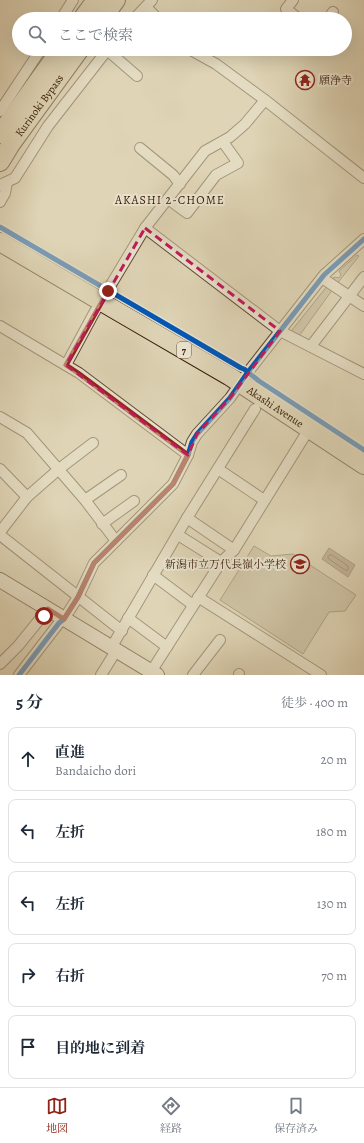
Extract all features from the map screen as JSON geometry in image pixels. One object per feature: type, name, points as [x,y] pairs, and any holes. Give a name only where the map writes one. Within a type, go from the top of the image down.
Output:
[{"type":"highway","points":[[96,11],[116,0]]},
{"type":"highway","name":"Kurinoki Bypass","points":[[0,134],[55,56]]},
{"type":"highway","name":"Kurinoki Bypass","points":[[0,162],[11,144],[75,56]]},
{"type":"highway","name":"Akashi Avenue","points":[[0,242],[240,383],[364,465]]},
{"type":"street","points":[[65,12],[73,0]]},
{"type":"street","points":[[290,12],[286,9],[293,0]]},
{"type":"street","points":[[141,12],[149,3],[154,12]]},
{"type":"street","points":[[0,112],[36,56]]},
{"type":"street","points":[[0,202],[5,193],[4,184],[15,178],[48,126],[102,56]]},
{"type":"street","points":[[115,56],[137,76]]},
{"type":"street","points":[[202,56],[216,64],[265,100],[364,178]]},
{"type":"street","points":[[66,365],[145,228],[205,151],[230,137],[245,124],[265,100]]},
{"type":"street","points":[[168,199],[187,213],[216,175],[238,163],[223,142]]},
{"type":"street","points":[[140,148],[173,175],[180,184]]},
{"type":"street","points":[[145,228],[280,331],[364,374]]},
{"type":"street","points":[[19,675],[59,623],[64,619],[78,597],[94,563],[173,484],[197,434],[230,398],[322,278],[333,266],[364,239]]},
{"type":"street","points":[[311,346],[364,277]]},
{"type":"street","points":[[322,278],[364,306]]},
{"type":"street","points":[[0,326],[78,373],[188,455]]},
{"type":"street","points":[[101,675],[128,618],[254,409]]},
{"type":"street","points":[[0,417],[27,433],[85,500],[116,541]]},
{"type":"street","points":[[0,580],[114,649],[152,674],[196,601],[221,562],[234,550],[309,429]]},
{"type":"street","points":[[0,532],[27,497],[59,469],[93,443]]},
{"type":"street","points":[[218,469],[264,500]]},
{"type":"street","points":[[0,470],[27,497]]},
{"type":"street","points":[[85,500],[121,475]]},
{"type":"street","points":[[102,524],[134,501]]},
{"type":"street","points":[[187,518],[234,550]]},
{"type":"street","points":[[0,535],[122,631]]},
{"type":"street","points":[[178,535],[221,562]]},
{"type":"street","points":[[154,576],[321,675]]},
{"type":"street","points":[[0,664],[18,646],[48,609]]},
{"type":"street","points":[[128,618],[167,647]]},
{"type":"street","points":[[194,675],[220,640]]},
{"type":"highlighted area","points":[[145,228],[280,331],[230,398],[197,434],[188,455],[66,365]]},
{"type":"shaded area","points":[[357,255],[359,256],[336,285],[331,281],[334,277],[339,278],[341,275],[339,271]]},
{"type":"shaded area","points":[[328,285],[333,289],[299,336],[292,332],[292,330]]},
{"type":"shaded area","points":[[254,546],[271,556],[293,554],[356,595],[345,611],[329,612],[303,654],[220,600]]},
{"type":"water","points":[[329,548],[355,565],[348,577],[322,559]]},
{"type":"cycle path","points":[[0,227],[244,369],[259,381],[364,450]]},
{"type":"cycle path","points":[[19,675],[59,623],[64,619],[78,597],[94,563],[173,484],[197,434],[230,398],[248,372],[324,275],[364,239]]},
{"type":"place","name":"願浄寺","points":[[305,80]]},
{"type":"place","name":"新潟市立万代長嶺小学校","points":[[300,564]]},
{"type":"district","name":"AKASHI 2-CHOME","points":[[170,200]]},
{"type":"route","points":[[44,616],[48,609],[64,619],[78,597],[94,563],[173,484],[188,455],[66,365],[94,313],[108,291]]}]
